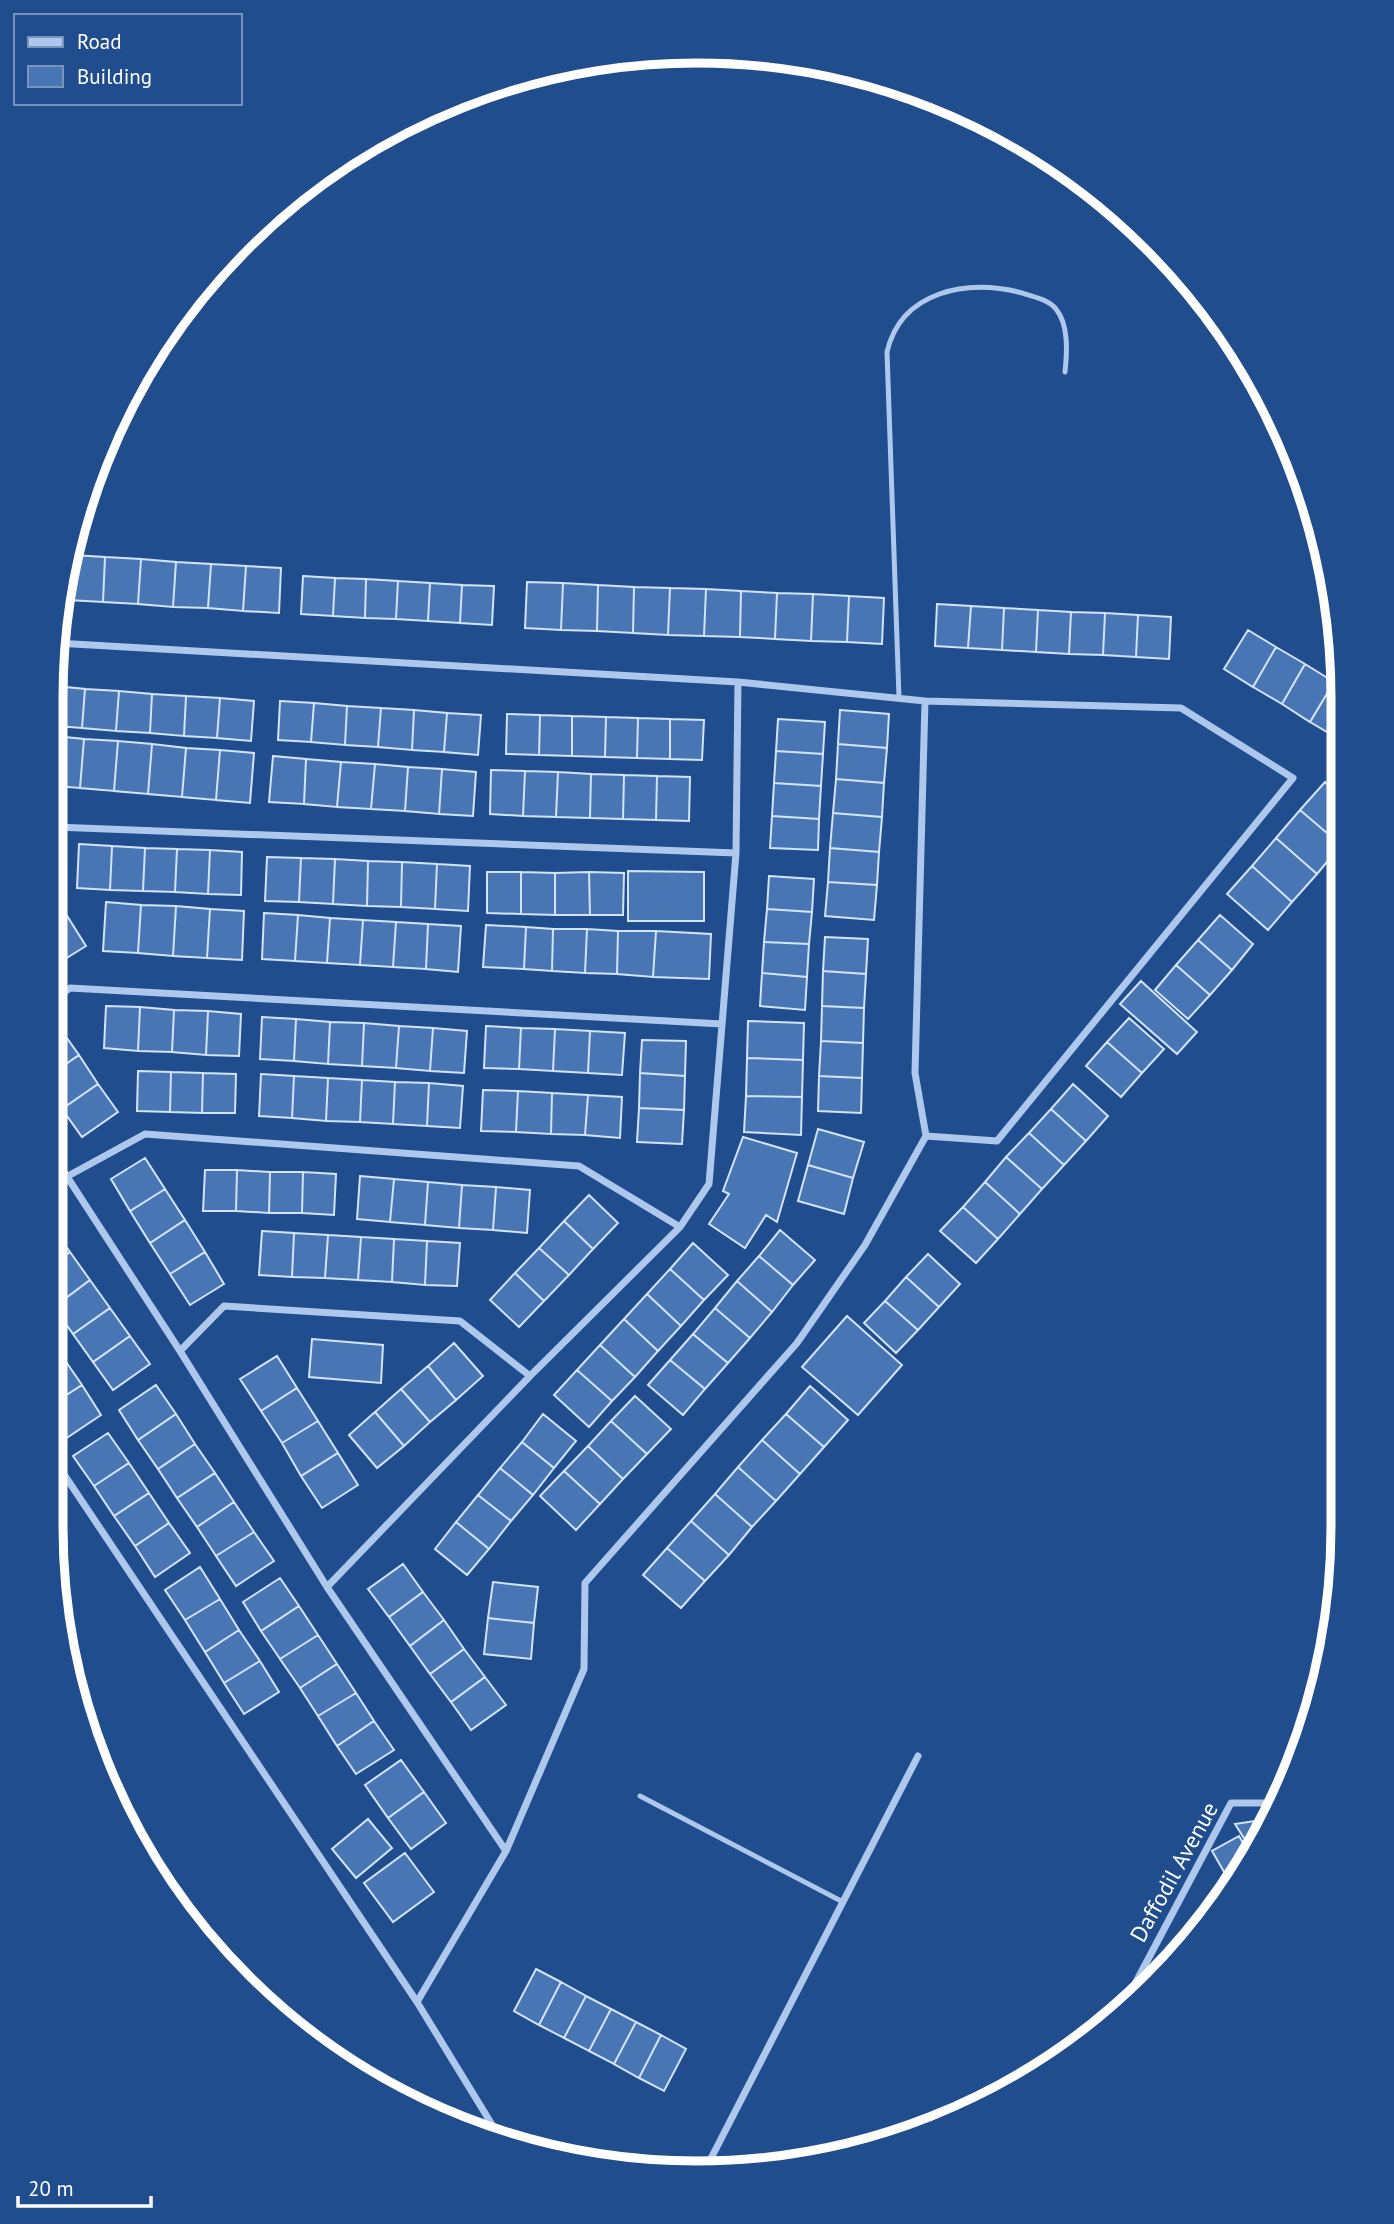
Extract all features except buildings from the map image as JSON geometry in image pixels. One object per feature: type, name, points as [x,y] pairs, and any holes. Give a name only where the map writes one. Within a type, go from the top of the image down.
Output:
[{"type":"street","points":[[65,644],[738,682],[925,701],[1181,708],[1293,778],[998,1141],[926,1136]]},
{"type":"street","points":[[327,1587],[530,1376],[680,1227],[709,1184],[736,853],[738,682]]},
{"type":"street","points":[[416,2002],[506,1852],[584,1669],[585,1583],[797,1343],[865,1244],[926,1136],[915,1073],[925,701]]},
{"type":"street","points":[[63,827],[736,853]]},
{"type":"street","points":[[63,993],[70,988],[722,1024]]},
{"type":"street","points":[[68,1176],[145,1134],[579,1166],[680,1227]]},
{"type":"street","points":[[63,1169],[327,1587],[506,1852]]},
{"type":"street","points":[[180,1351],[224,1306],[460,1321],[530,1376]]},
{"type":"street","points":[[63,1473],[416,2002],[493,2127]]},
{"type":"street","points":[[710,2161],[918,1756]]},
{"type":"street","name":"Daffodil Avenue","points":[[1134,1986],[1231,1803],[1268,1803]]},
{"type":"lane","points":[[900,697],[887,352],[890,337],[900,321],[936,294],[973,286],[1011,290],[1042,299],[1056,309],[1063,323],[1067,352],[1065,372]]},
{"type":"lane","points":[[640,1796],[843,1902]]}]
